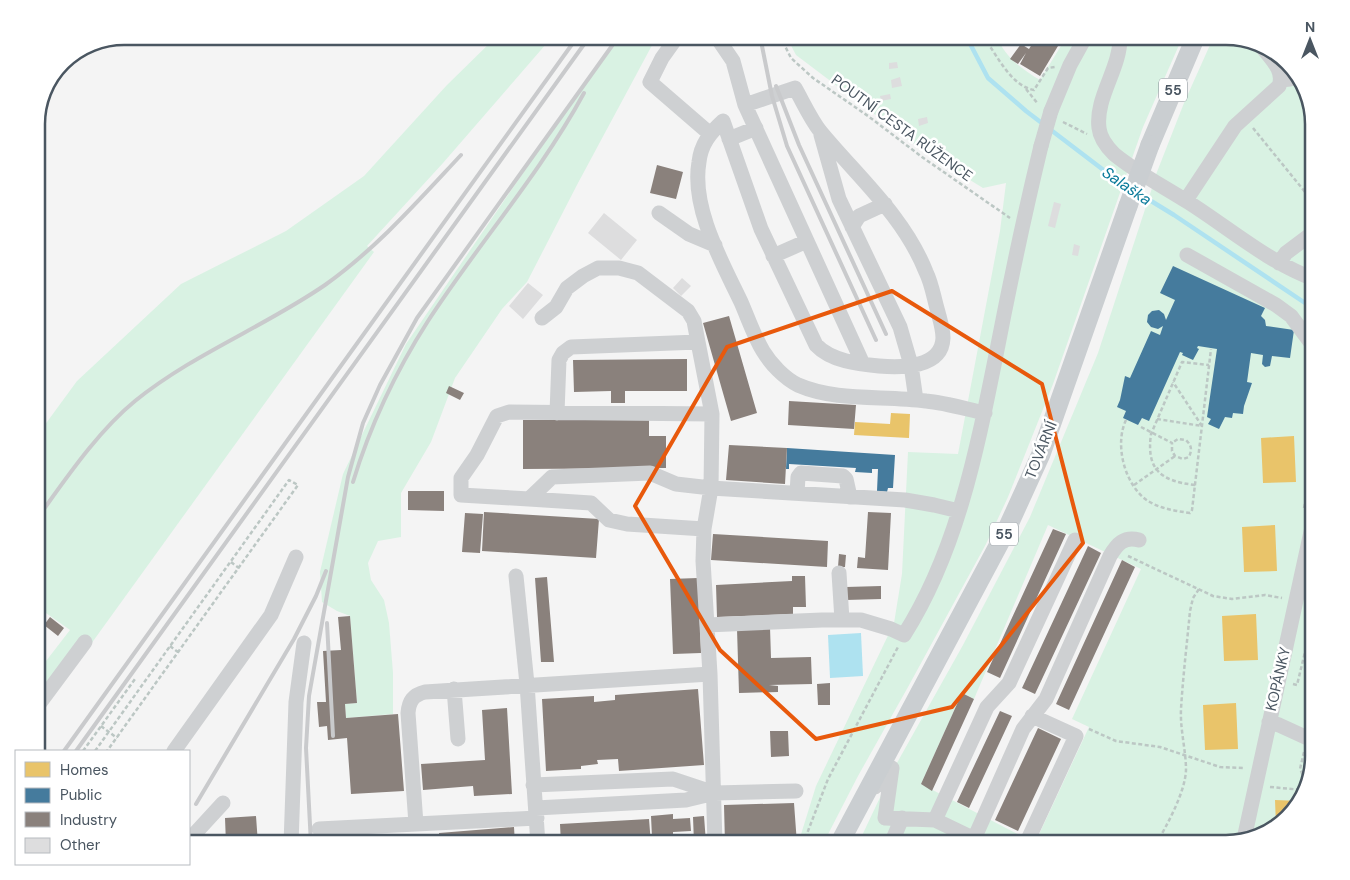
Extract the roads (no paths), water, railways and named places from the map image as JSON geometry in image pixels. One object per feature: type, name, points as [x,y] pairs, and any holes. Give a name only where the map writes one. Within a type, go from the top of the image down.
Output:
[{"type":"main road","name":"TOVÁRNÍ","points":[[843,835],[992,557],[1041,454],[1150,145],[1192,45]]},
{"type":"street","points":[[671,45],[662,58],[650,82],[709,134]]},
{"type":"street","points":[[722,45],[733,62],[745,105],[863,364]]},
{"type":"street","points":[[707,625],[860,620],[904,635],[922,607],[938,570],[972,467],[985,414],[1022,226],[1041,146],[1051,111],[1070,65],[1081,45]]},
{"type":"street","points":[[1119,45],[1099,115],[1101,135],[1104,142],[1114,153],[1148,179],[1186,200],[1279,263],[1305,275]]},
{"type":"street","points":[[1186,200],[1235,126],[1277,90],[1281,80],[1278,68],[1271,59]]},
{"type":"street","points":[[1281,80],[1291,79]]},
{"type":"street","points":[[745,105],[795,88],[820,131],[885,204],[913,245],[927,272],[943,329],[943,343],[940,352],[932,359],[911,365],[880,366],[863,364],[822,352],[816,345],[761,229],[723,121],[709,134],[702,148],[698,163],[701,205],[715,245],[763,351],[786,377],[817,391],[916,400],[985,414]]},
{"type":"street","points":[[729,139],[756,128]]},
{"type":"street","points":[[820,131],[839,199],[900,327],[911,365],[916,400]]},
{"type":"street","points":[[852,227],[859,216],[885,204]]},
{"type":"street","points":[[659,213],[688,234],[715,245]]},
{"type":"street","points":[[1279,263],[1286,253],[1305,239]]},
{"type":"street","points":[[773,256],[806,241]]},
{"type":"street","points":[[1187,255],[1284,310],[1305,335]]},
{"type":"street","points":[[542,318],[556,307],[567,288],[583,276],[598,268],[619,268],[638,273],[688,311],[694,321],[712,414],[711,488],[704,528],[703,561],[710,674],[715,835]]},
{"type":"street","points":[[557,413],[559,360],[563,352],[571,347],[698,342]]},
{"type":"street","points":[[704,528],[627,524],[609,520],[591,503],[461,495],[461,478],[477,455],[497,416],[509,412],[712,414]]},
{"type":"street","points":[[529,499],[552,477],[650,473],[676,484],[711,488],[905,500],[958,511]]},
{"type":"street","points":[[982,835],[1023,729],[1046,699],[1110,556],[1116,547],[1126,539],[1139,540]]},
{"type":"street","points":[[935,820],[987,707],[1009,684],[1075,540]]},
{"type":"street","points":[[175,750],[271,615],[296,557]]},
{"type":"street","points":[[839,572],[842,620]]},
{"type":"street","name":"KOPÁNKY","points":[[1245,832],[1269,722],[1305,574]]},
{"type":"street","points":[[516,576],[537,835]]},
{"type":"street","points":[[45,696],[85,642]]},
{"type":"street","points":[[291,835],[296,702],[304,643]]},
{"type":"street","points":[[416,824],[409,706],[412,699],[418,694],[526,684],[710,674]]},
{"type":"street","points":[[454,690],[458,739]]},
{"type":"street","points":[[1030,835],[1076,736],[1032,716]]},
{"type":"street","points":[[1269,722],[1279,725],[1305,740]]},
{"type":"street","points":[[856,809],[892,768],[885,818],[935,820],[967,835]]},
{"type":"street","points":[[533,785],[673,779],[714,792]]},
{"type":"street","points":[[319,829],[416,824],[686,800],[714,792],[796,791]]},
{"type":"street","points":[[194,835],[223,803]]},
{"type":"street","points":[[895,835],[902,818]]},
{"type":"water","points":[[861,633],[863,676],[830,678],[828,635]]},
{"type":"waterway","name":"Salaška","points":[[971,45],[988,78],[1026,111],[1110,175],[1129,187]]},
{"type":"waterway","name":"Salaška","points":[[1138,193],[1305,303]]},
{"type":"railway","points":[[65,750],[572,45]]},
{"type":"railway","points":[[77,750],[584,45]]},
{"type":"railway","points":[[311,835],[306,748],[309,696],[348,477],[363,423],[380,385],[417,318],[613,45]]},
{"type":"railway","points":[[762,45],[772,96],[787,146],[876,340]]},
{"type":"railway","points":[[776,86],[799,145],[886,334]]},
{"type":"railway","points":[[353,482],[367,440],[385,399],[416,340],[447,292],[548,152],[584,93]]},
{"type":"railway","points":[[45,508],[95,442],[121,413],[135,401],[181,369],[302,300],[344,271],[380,240],[461,155]]},
{"type":"railway","points":[[196,804],[294,639],[316,596],[326,571]]},
{"type":"railway","points":[[327,623],[333,736]]}]
